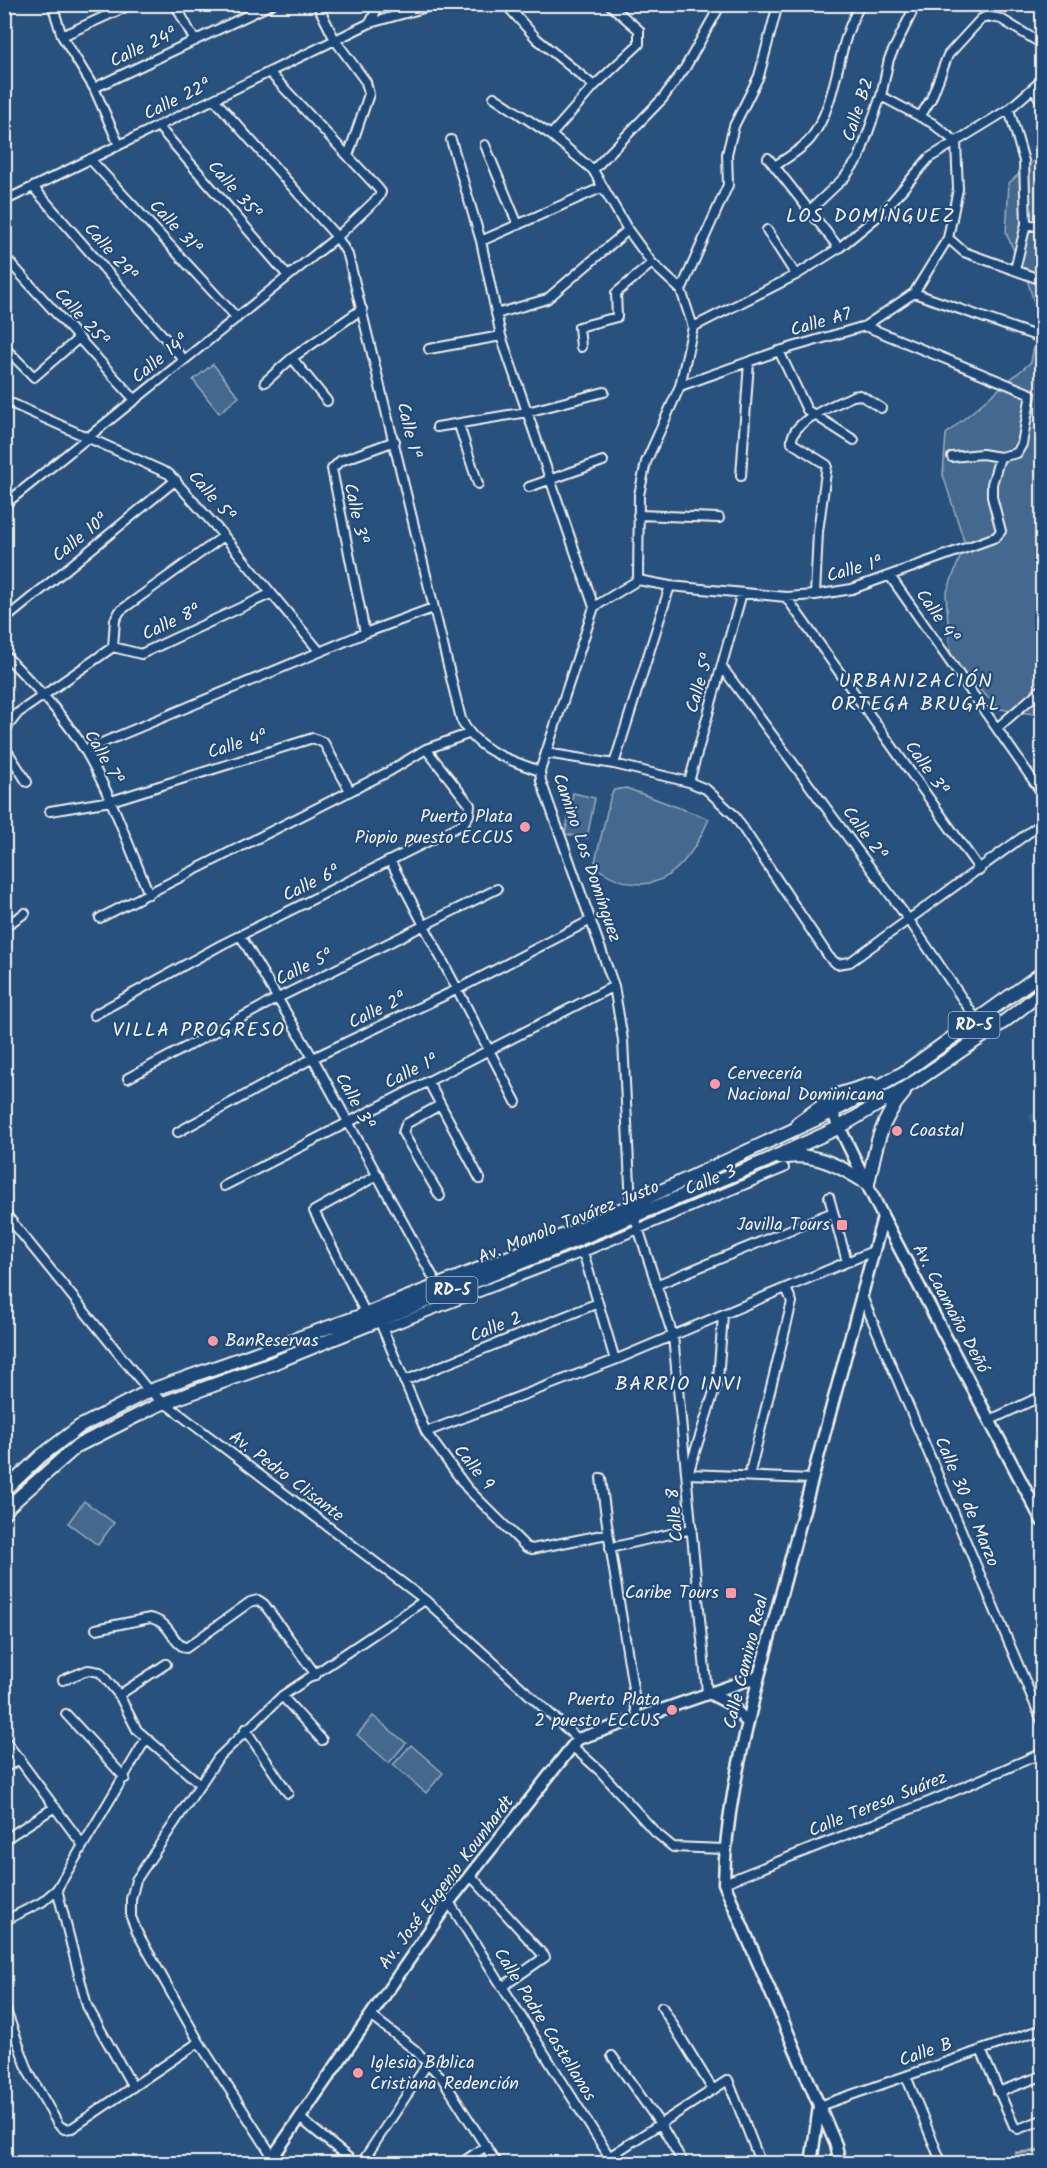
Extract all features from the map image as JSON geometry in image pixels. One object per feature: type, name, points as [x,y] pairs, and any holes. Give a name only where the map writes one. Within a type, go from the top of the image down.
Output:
[{"type":"main road","name":"Av. Manolo Tavárez Justo","points":[[4,1491],[41,1456],[79,1427],[149,1391],[634,1216],[888,1081],[978,1022],[1042,973]]},
{"type":"main road","name":"Av. Manolo Tavárez Justo","points":[[4,1513],[77,1446],[164,1402],[381,1324],[766,1161],[840,1127],[913,1083],[998,1026],[1042,992]]},
{"type":"main road","points":[[783,1135],[837,1095],[888,1081]]},
{"type":"main road","points":[[766,1161],[800,1155],[823,1159],[868,1184],[876,1142],[884,1119],[892,1106],[913,1083]]},
{"type":"street","points":[[52,4],[62,36],[94,88],[119,145]]},
{"type":"street","points":[[62,36],[132,4]]},
{"type":"street","points":[[175,4],[195,41]]},
{"type":"street","points":[[248,4],[253,13]]},
{"type":"street","name":"Calle 24ª","points":[[94,88],[272,4]]},
{"type":"street","points":[[269,72],[348,156],[369,94],[366,82],[335,40],[317,4]]},
{"type":"street","points":[[370,23],[375,13],[373,4]]},
{"type":"street","name":"Calle 22ª","points":[[33,187],[370,23],[438,4]]},
{"type":"street","points":[[510,4],[509,8],[537,39],[594,86]]},
{"type":"street","points":[[593,170],[669,90],[685,68],[720,4]]},
{"type":"street","points":[[681,290],[728,185],[727,154],[734,126],[759,76],[778,4]]},
{"type":"street","points":[[775,166],[810,140],[820,123],[836,79],[849,22],[861,4]]},
{"type":"street","name":"Calle B2","points":[[809,211],[844,178],[859,158],[881,96],[889,59],[916,4]]},
{"type":"street","points":[[551,135],[594,86],[634,51],[641,37],[639,30],[610,5]]},
{"type":"street","points":[[920,117],[932,99],[948,55],[981,19],[987,16],[1000,19],[1042,44]]},
{"type":"street","points":[[693,327],[796,275],[839,248],[883,212],[929,159],[1009,109],[1042,80]]},
{"type":"street","points":[[1032,88],[1042,102]]},
{"type":"street","points":[[881,96],[920,117],[956,142]]},
{"type":"street","points":[[451,140],[481,241],[501,336],[594,607],[638,580],[638,516],[646,462],[680,386],[693,327],[681,290],[652,263],[628,230],[593,170],[551,135],[494,97]]},
{"type":"street","name":"Calle 1ª","points":[[214,99],[337,237],[348,255],[395,441],[433,608],[461,719],[468,734]]},
{"type":"street","points":[[1009,109],[1024,161],[1026,224],[1015,270]]},
{"type":"street","name":"Calle 35ª","points":[[158,126],[288,276]]},
{"type":"street","name":"Calle A7","points":[[680,386],[778,351],[865,326],[914,292],[948,238],[958,189],[956,142]]},
{"type":"street","points":[[485,145],[518,225]]},
{"type":"street","name":"Calle 14ª","points":[[4,505],[337,237],[379,197],[381,192],[348,156]]},
{"type":"street","points":[[768,158],[839,248]]},
{"type":"street","name":"Calle 31ª","points":[[90,159],[237,318]]},
{"type":"street","points":[[5,199],[33,187]]},
{"type":"street","name":"Calle 29ª","points":[[33,187],[184,360]]},
{"type":"street","points":[[481,241],[603,187]]},
{"type":"street","points":[[1026,224],[1042,227]]},
{"type":"street","points":[[496,314],[547,299],[628,230]]},
{"type":"street","points":[[767,230],[796,275]]},
{"type":"street","points":[[948,238],[964,252],[1042,280]]},
{"type":"street","name":"Calle 25ª","points":[[4,256],[135,400]]},
{"type":"street","points":[[581,347],[579,327],[617,317],[616,293],[652,263]]},
{"type":"street","points":[[914,292],[1042,338]]},
{"type":"street","points":[[265,382],[292,358],[362,309]]},
{"type":"street","points":[[865,326],[1030,394],[1022,444],[1017,453],[1000,457],[982,454],[952,457]]},
{"type":"street","points":[[429,350],[501,336]]},
{"type":"street","points":[[4,347],[34,377],[79,338]]},
{"type":"street","points":[[778,351],[807,410],[854,440]]},
{"type":"street","points":[[292,358],[327,401]]},
{"type":"street","points":[[741,476],[749,362]]},
{"type":"street","points":[[437,427],[527,412],[604,392]]},
{"type":"street","points":[[815,595],[818,532],[827,465],[791,441],[800,424],[814,415],[860,395],[881,408]]},
{"type":"street","points":[[4,411],[9,404]]},
{"type":"street","name":"Calle 5ª","points":[[9,404],[170,474],[225,536],[270,594],[320,652]]},
{"type":"street","points":[[459,425],[478,484]]},
{"type":"street","name":"Calle 3ª","points":[[365,633],[332,469],[340,461],[395,441]]},
{"type":"street","name":"Calle 1ª","points":[[638,580],[669,586],[786,597],[852,589],[996,537],[1001,531],[992,497],[992,484],[1000,457]]},
{"type":"street","points":[[530,487],[603,461]]},
{"type":"street","name":"Calle 10ª","points":[[4,620],[176,480]]},
{"type":"street","points":[[638,516],[719,518]]},
{"type":"street","points":[[4,731],[18,713],[113,647],[115,620],[120,611],[225,536]]},
{"type":"street","name":"Calle 4ª","points":[[890,576],[1042,793]]},
{"type":"street","points":[[615,764],[669,586]]},
{"type":"street","name":"Calle 5ª","points":[[689,782],[742,592]]},
{"type":"street","name":"Calle 8ª","points":[[113,647],[141,654],[270,594]]},
{"type":"street","name":"Calle 3ª","points":[[786,597],[980,870]]},
{"type":"street","name":"Camino Los Domínguez","points":[[594,607],[540,771],[562,842],[614,986],[623,1040],[634,1216],[656,1285]]},
{"type":"street","points":[[85,750],[365,633],[433,608]]},
{"type":"street","name":"Calle 7ª","points":[[4,654],[43,696],[85,750],[111,801],[149,894]]},
{"type":"street","name":"Calle 2ª","points":[[722,667],[909,920],[978,1022]]},
{"type":"street","points":[[997,728],[1042,689]]},
{"type":"street","points":[[100,918],[350,789],[388,772],[426,749],[468,734],[500,757],[540,771]]},
{"type":"street","name":"Calle 4ª","points":[[50,811],[111,801],[313,738],[324,743],[350,789]]},
{"type":"street","points":[[4,746],[27,782]]},
{"type":"street","name":"Calle 6ª","points":[[94,1015],[240,935],[391,862],[463,824],[469,815],[470,805],[426,749]]},
{"type":"street","points":[[546,753],[615,764],[689,782],[713,795],[734,814],[829,957],[837,964],[850,962],[1042,823]]},
{"type":"street","points":[[391,862],[516,1102]]},
{"type":"street","name":"Calle 5ª","points":[[128,1078],[278,998],[424,927],[497,888]]},
{"type":"street","points":[[4,927],[24,913]]},
{"type":"street","name":"Calle 2ª","points":[[178,1132],[313,1058],[458,989],[591,920]]},
{"type":"street","name":"Calle 3ª","points":[[240,935],[313,1058],[438,1286]]},
{"type":"street","name":"Calle 1ª","points":[[224,1186],[614,986]]},
{"type":"street","points":[[428,1082],[480,1179]]},
{"type":"street","points":[[440,1105],[406,1124],[403,1133],[440,1196]]},
{"type":"street","name":"Av. Caamaño Deñó","points":[[832,1112],[883,1217],[1042,1521]]},
{"type":"street","name":"Calle 3","points":[[381,1324],[583,1251],[634,1216],[784,1168]]},
{"type":"street","points":[[366,1314],[314,1211],[378,1175]]},
{"type":"street","points":[[829,1197],[847,1262]]},
{"type":"street","name":"Av. Pedro Clisante","points":[[4,1212],[149,1391],[425,1600],[575,1742],[655,1832],[674,1847],[724,1849]]},
{"type":"street","points":[[656,1285],[833,1212]]},
{"type":"street","name":"Calle Camino Real","points":[[840,2163],[836,2145],[724,1882],[724,1849],[759,1676],[883,1217]]},
{"type":"street","points":[[583,1251],[615,1360]]},
{"type":"street","points":[[426,1432],[615,1360],[873,1251]]},
{"type":"street","name":"Calle 8","points":[[656,1285],[673,1336],[688,1474],[707,1692]]},
{"type":"street","points":[[749,1476],[792,1302],[786,1288]]},
{"type":"street","name":"Calle 30 de Marzo","points":[[861,1295],[1042,1721]]},
{"type":"street","name":"Calle 2","points":[[404,1381],[598,1303]]},
{"type":"street","points":[[723,1315],[718,1378],[688,1474],[811,1479]]},
{"type":"street","name":"Calle 9","points":[[381,1324],[426,1432],[467,1488],[526,1547],[532,1549],[607,1534]]},
{"type":"street","points":[[990,1420],[1042,1396]]},
{"type":"street","points":[[601,1478],[607,1534],[621,1602],[637,1716]]},
{"type":"street","points":[[610,1548],[692,1529]]},
{"type":"street","points":[[96,1629],[150,1618],[167,1625],[182,1647],[186,1648],[250,1602],[258,1600],[264,1604],[316,1675]]},
{"type":"street","points":[[271,2160],[199,2042],[137,1932],[131,1917],[131,1899],[136,1880],[149,1857],[218,1758],[245,1729],[282,1696],[425,1600]]},
{"type":"street","points":[[119,1695],[166,1664]]},
{"type":"street","points":[[63,1680],[88,1670],[100,1672],[119,1695],[136,1730],[200,1784]]},
{"type":"street","points":[[575,1742],[637,1716],[759,1676]]},
{"type":"street","points":[[707,1692],[730,1704],[748,1723]]},
{"type":"street","points":[[282,1696],[322,1740]]},
{"type":"street","points":[[66,1714],[124,1778]]},
{"type":"street","points":[[245,1729],[288,1793]]},
{"type":"street","points":[[4,1739],[82,1844]]},
{"type":"street","points":[[4,1921],[42,1902],[57,1889],[147,1739]]},
{"type":"street","name":"Av. José Eugenio Kounhardt","points":[[271,2160],[449,1902],[575,1742]]},
{"type":"street","name":"Calle Teresa Suárez","points":[[724,1882],[932,1801],[1042,1753]]},
{"type":"street","points":[[4,1768],[20,1760]]},
{"type":"street","points":[[4,1840],[55,1807]]},
{"type":"street","points":[[470,1875],[512,1917],[545,1957],[502,1987]]},
{"type":"street","points":[[57,1889],[87,2006],[133,2088]]},
{"type":"street","name":"Calle Padre Castellanos","points":[[449,1902],[611,2160]]},
{"type":"street","points":[[4,2005],[29,2073],[58,2124],[64,2129],[72,2128],[199,2042]]},
{"type":"street","points":[[662,2007],[713,2090]]},
{"type":"street","points":[[369,2015],[415,2050],[442,2078],[497,2163]]},
{"type":"street","name":"Calle B","points":[[819,2106],[1042,2029]]},
{"type":"street","points":[[981,2050],[1015,2128],[1042,2120]]},
{"type":"street","points":[[612,2056],[661,2125],[684,2163]]},
{"type":"street","points":[[361,2163],[428,2063]]},
{"type":"street","points":[[906,2076],[942,2163]]},
{"type":"street","points":[[998,2092],[1042,2076]]},
{"type":"street","points":[[598,2163],[611,2160],[728,2080],[761,2163]]},
{"type":"street","points":[[811,2163],[819,2106]]},
{"type":"street","points":[[300,2118],[356,2163]]},
{"type":"street","points":[[460,2163],[486,2146]]},
{"type":"shaded area","points":[[1042,153],[1042,704],[1033,714],[1000,709],[951,662],[946,594],[965,544],[943,475],[946,434],[1031,362],[1039,320],[1028,282],[1006,233],[1009,183]]},
{"type":"shaded area","points":[[213,364],[239,397],[219,413],[193,380]]},
{"type":"shaded area","points":[[626,788],[709,819],[689,855],[677,869],[664,878],[649,883],[632,883],[614,878],[594,866],[611,795],[614,790]]},
{"type":"shaded area","points":[[573,793],[595,798],[587,838],[565,834]]},
{"type":"shaded area","points":[[1042,1103],[1042,1133],[1028,1117]]},
{"type":"shaded area","points":[[84,1501],[114,1523],[98,1545],[68,1523]]},
{"type":"shaded area","points":[[373,1716],[406,1743],[389,1763],[357,1735]]},
{"type":"shaded area","points":[[411,1745],[443,1773],[426,1793],[393,1765]]},
{"type":"waterway","points":[[1015,2153],[1042,2151]]},
{"type":"place","name":"Puerto Plata Piopio puesto ECCUS","points":[[525,827]]},
{"type":"place","name":"Cervecería Nacional Dominicana","points":[[715,1084]]},
{"type":"place","name":"Coastal","points":[[897,1131]]},
{"type":"place","name":"Javilla Tours","points":[[842,1225]]},
{"type":"place","name":"BanReservas","points":[[213,1341]]},
{"type":"place","name":"Caribe Tours","points":[[731,1593]]},
{"type":"place","name":"Puerto Plata 2 puesto ECCUS","points":[[672,1710]]},
{"type":"place","name":"Iglesia Bíblica Cristiana Redención","points":[[358,2073]]},
{"type":"district","name":"LOS DOMÍNGUEZ","points":[[871,217]]},
{"type":"district","name":"URBANIZACIÓN ORTEGA BRUGAL","points":[[916,694]]},
{"type":"district","name":"VILLA PROGRESO","points":[[199,1031]]},
{"type":"district","name":"BARRIO INVI","points":[[679,1385]]}]
